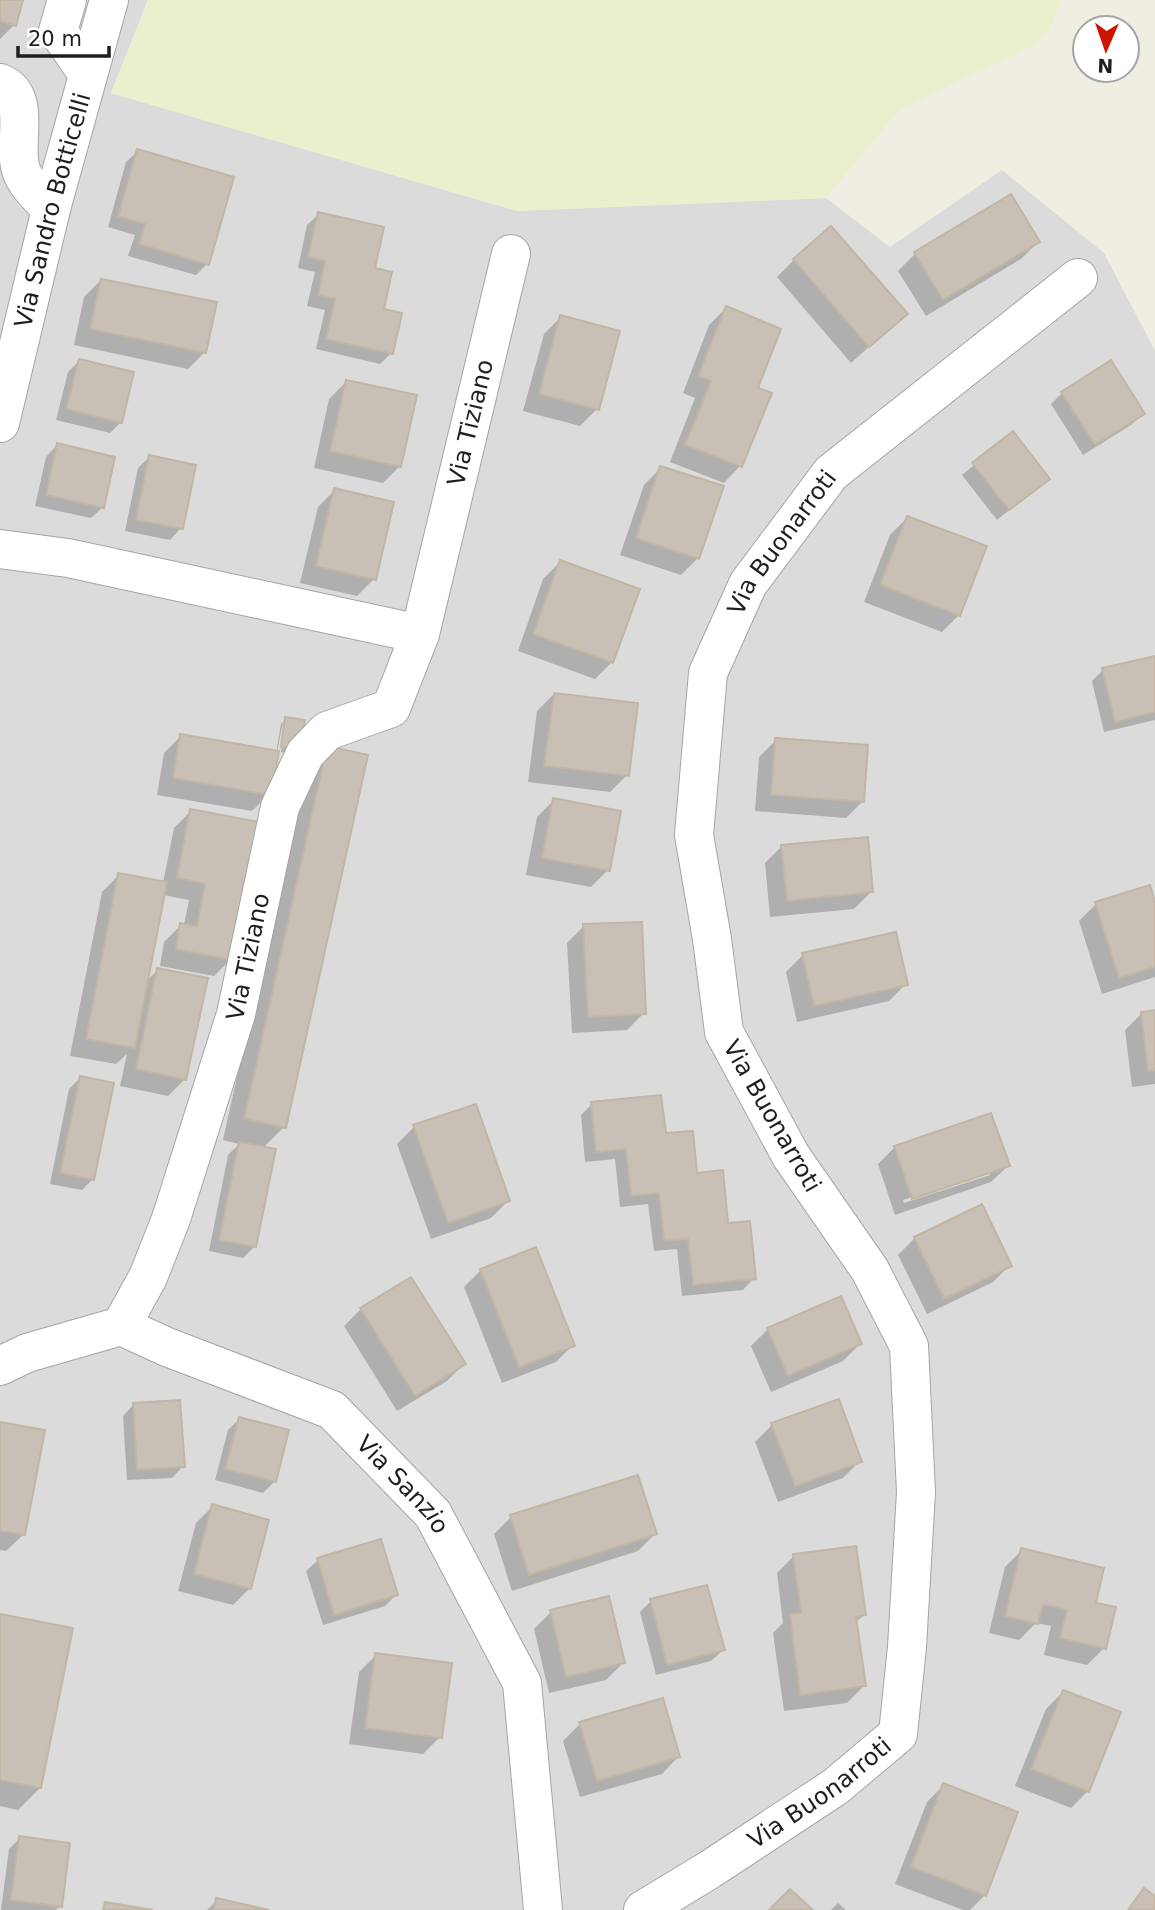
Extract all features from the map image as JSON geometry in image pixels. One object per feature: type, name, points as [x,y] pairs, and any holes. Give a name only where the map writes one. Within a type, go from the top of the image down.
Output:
[{"type":"street","points":[[67,0],[58,31],[87,73]]},
{"type":"street","name":"Via Sandro Botticelli","points":[[0,423],[51,209],[108,0]]},
{"type":"street","points":[[0,83],[6,85],[19,104],[19,165],[24,180],[51,209]]},
{"type":"street","name":"Via Tiziano","points":[[121,1326],[148,1277],[171,1219],[236,1014],[281,807],[306,754],[327,731],[391,708],[420,634],[511,254]]},
{"type":"street","name":"Via Buonarroti","points":[[643,1910],[835,1787],[898,1734],[907,1647],[916,1492],[909,1346],[870,1270],[791,1156],[724,1032],[694,835],[708,673],[748,584],[831,472],[1078,278]]},
{"type":"street","points":[[0,549],[68,558],[420,634]]},
{"type":"street","points":[[0,1366],[27,1353],[121,1326]]},
{"type":"street","name":"Via Sanzio","points":[[121,1326],[167,1347],[332,1409],[433,1514],[522,1683],[542,1910]]},
{"type":"shaded area","points":[[0,0],[148,0],[111,93],[517,211],[826,198],[890,247],[1002,170],[1104,253],[1155,351],[1155,1910],[0,1910]]},
{"type":"green space","points":[[148,0],[1061,0],[1049,31],[1032,46],[900,109],[826,198],[517,211],[111,93]]},
{"type":"building","points":[[0,0],[23,0],[16,26],[0,21]]},
{"type":"building","points":[[137,149],[234,177],[209,265],[139,244],[145,224],[118,216]]},
{"type":"building","points":[[1011,194],[1040,242],[943,300],[914,252]]},
{"type":"building","points":[[318,212],[384,227],[375,268],[392,272],[384,309],[402,313],[393,354],[326,339],[335,299],[318,295],[325,261],[308,257]]},
{"type":"building","points":[[831,226],[908,314],[869,347],[793,259]]},
{"type":"building","points":[[101,279],[217,302],[206,353],[90,329]]},
{"type":"building","points":[[726,306],[781,329],[758,388],[772,393],[742,467],[685,445],[711,381],[698,376]]},
{"type":"building","points":[[560,315],[620,331],[599,410],[539,394]]},
{"type":"building","points":[[79,359],[134,372],[122,423],[66,409]]},
{"type":"building","points":[[1111,360],[1145,414],[1095,445],[1061,392]]},
{"type":"building","points":[[346,380],[417,395],[401,467],[330,451]]},
{"type":"building","points":[[1013,431],[1050,479],[1009,510],[972,463]]},
{"type":"building","points":[[57,443],[115,457],[104,508],[46,495]]},
{"type":"building","points":[[149,455],[196,465],[183,529],[136,520]]},
{"type":"building","points":[[660,466],[724,486],[699,559],[636,538]]},
{"type":"building","points":[[334,488],[394,502],[376,580],[316,566]]},
{"type":"building","points":[[907,516],[987,546],[960,616],[880,585]]},
{"type":"building","points":[[560,560],[640,589],[613,663],[533,634]]},
{"type":"building","points":[[1155,656],[1155,712],[1115,722],[1102,668]]},
{"type":"building","points":[[554,693],[638,703],[629,776],[544,766]]},
{"type":"building","points":[[285,717],[305,720],[300,750],[281,747]]},
{"type":"building","points":[[180,734],[279,751],[271,795],[173,778]]},
{"type":"building","points":[[775,738],[868,745],[864,802],[771,795]]},
{"type":"building","points":[[327,746],[368,755],[286,1128],[244,1119]]},
{"type":"building","points":[[553,798],[621,811],[610,871],[542,858]]},
{"type":"building","points":[[190,809],[259,822],[232,960],[176,949],[180,923],[197,926],[205,884],[177,878]]},
{"type":"building","points":[[868,837],[873,892],[787,901],[781,845]]},
{"type":"building","points":[[118,873],[167,882],[135,1048],[86,1039]]},
{"type":"building","points":[[1150,885],[1155,902],[1155,967],[1119,978],[1095,902]]},
{"type":"building","points":[[642,922],[646,1014],[588,1017],[583,924]]},
{"type":"building","points":[[896,932],[908,985],[814,1006],[802,953]]},
{"type":"building","points":[[157,968],[208,978],[186,1080],[136,1069]]},
{"type":"building","points":[[1155,1010],[1155,1070],[1148,1071],[1141,1012]]},
{"type":"building","points":[[80,1076],[114,1083],[94,1180],[60,1173]]},
{"type":"building","points":[[661,1095],[666,1133],[693,1131],[697,1173],[723,1170],[728,1223],[750,1221],[756,1279],[693,1285],[688,1239],[664,1241],[659,1193],[631,1196],[626,1149],[596,1152],[591,1102]]},
{"type":"building","points":[[476,1104],[510,1201],[448,1223],[413,1125]]},
{"type":"building","points":[[991,1113],[1010,1166],[912,1199],[894,1146]]},
{"type":"building","points":[[239,1142],[276,1149],[256,1247],[219,1240]]},
{"type":"building","points":[[982,1204],[1012,1266],[944,1299],[914,1237]]},
{"type":"building","points":[[536,1247],[575,1346],[519,1367],[480,1269]]},
{"type":"building","points":[[411,1277],[466,1364],[415,1396],[360,1308]]},
{"type":"building","points":[[841,1296],[862,1344],[788,1376],[767,1328]]},
{"type":"building","points":[[839,1399],[862,1462],[795,1486],[771,1423]]},
{"type":"building","points":[[180,1400],[185,1467],[137,1470],[133,1403]]},
{"type":"building","points":[[239,1417],[289,1430],[276,1482],[225,1469]]},
{"type":"building","points":[[0,1422],[45,1430],[25,1535],[0,1531]]},
{"type":"building","points":[[638,1475],[657,1534],[529,1575],[510,1515]]},
{"type":"building","points":[[212,1504],[269,1520],[251,1589],[194,1574]]},
{"type":"building","points":[[381,1539],[398,1595],[334,1615],[317,1558]]},
{"type":"building","points":[[856,1546],[866,1615],[856,1617],[866,1686],[800,1695],[790,1614],[801,1613],[793,1554]]},
{"type":"building","points":[[1021,1548],[1104,1568],[1096,1603],[1116,1607],[1106,1649],[1060,1638],[1067,1610],[1043,1604],[1038,1624],[1005,1616]]},
{"type":"building","points":[[707,1585],[725,1650],[667,1665],[650,1599]]},
{"type":"building","points":[[609,1596],[625,1663],[566,1677],[550,1610]]},
{"type":"building","points":[[0,1614],[73,1628],[41,1788],[0,1780]]},
{"type":"building","points":[[375,1653],[452,1663],[442,1738],[365,1728]]},
{"type":"building","points":[[1063,1690],[1121,1712],[1089,1792],[1031,1769]]},
{"type":"building","points":[[663,1698],[680,1757],[597,1781],[579,1722]]},
{"type":"building","points":[[943,1783],[1018,1812],[986,1896],[911,1867]]},
{"type":"building","points":[[19,1836],[70,1843],[62,1907],[11,1900]]},
{"type":"building","points":[[1144,1888],[1155,1896],[1155,1910],[1128,1910]]},
{"type":"building","points":[[790,1889],[813,1910],[769,1910]]},
{"type":"building","points":[[216,1898],[269,1910],[214,1910]]},
{"type":"building","points":[[105,1902],[153,1910],[103,1910]]}]
